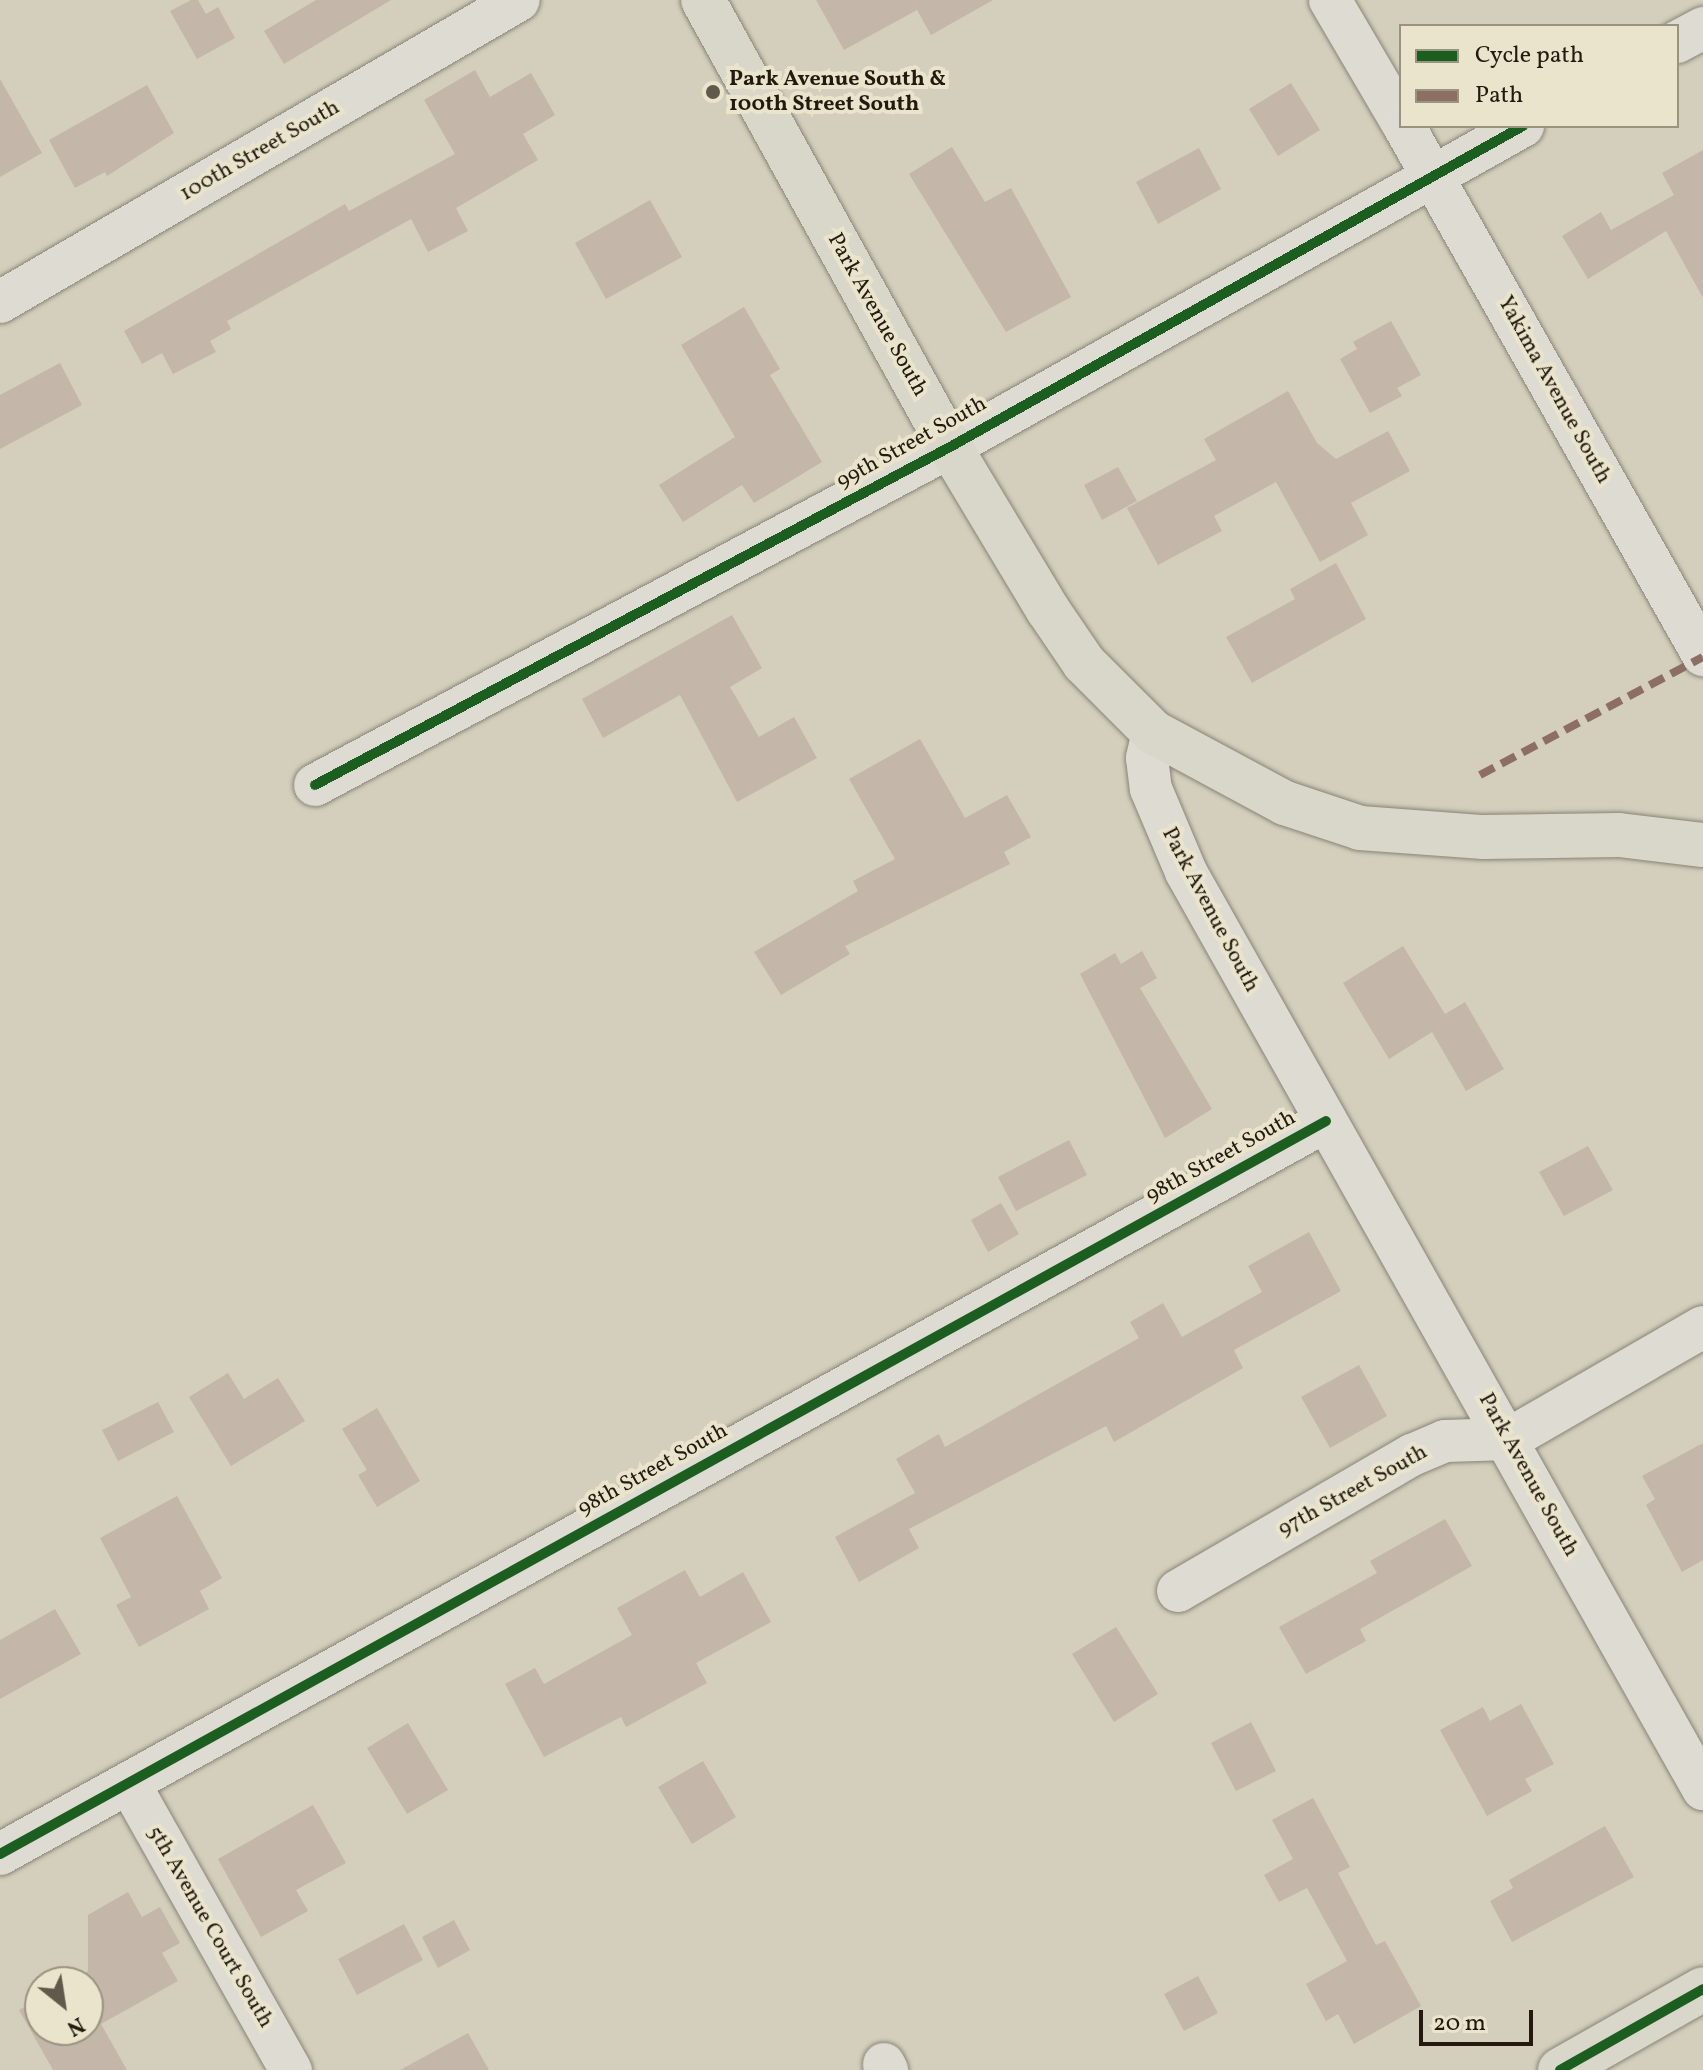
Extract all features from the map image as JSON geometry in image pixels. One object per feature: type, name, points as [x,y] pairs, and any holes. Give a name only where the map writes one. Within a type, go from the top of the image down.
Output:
[{"type":"main road","name":"Park Avenue South","points":[[703,0],[950,447],[1084,663],[1153,732]]},
{"type":"main road","points":[[1153,732],[1285,803],[1360,828],[1484,837],[1619,835],[1703,845]]},
{"type":"main road","points":[[1560,2070],[1703,1989]]},
{"type":"street","name":"100th Street South","points":[[0,302],[519,0]]},
{"type":"street","name":"Yakima Avenue South","points":[[1330,0],[1399,119]]},
{"type":"street","points":[[1679,41],[1703,28]]},
{"type":"street","name":"Yakima Avenue South","points":[[1404,128],[1703,655]]},
{"type":"street","name":"99th Street South","points":[[315,785],[950,447],[1519,128]]},
{"type":"street","name":"Park Avenue South","points":[[1153,732],[1147,758],[1163,825],[1326,1121],[1509,1439],[1703,1789]]},
{"type":"street","name":"98th Street South","points":[[0,1854],[1326,1121]]},
{"type":"street","name":"97th Street South","points":[[1178,1591],[1412,1455],[1445,1441],[1509,1439],[1703,1327]]},
{"type":"street","name":"5th Avenue Court South","points":[[129,1783],[291,2070]]},
{"type":"building","points":[[191,0],[198,0],[206,14],[218,7],[235,38],[197,59],[170,11]]},
{"type":"building","points":[[316,0],[391,0],[284,64],[264,31]]},
{"type":"building","points":[[816,0],[993,0],[931,35],[917,10],[844,50]]},
{"type":"building","points":[[475,70],[490,97],[531,73],[555,115],[523,134],[538,160],[456,208],[468,231],[428,252],[411,219],[227,321],[231,329],[210,341],[216,352],[173,374],[162,353],[142,364],[124,331],[345,204],[349,211],[455,154],[424,100]]},
{"type":"building","points":[[0,79],[42,153],[0,177]]},
{"type":"building","points":[[1291,83],[1320,130],[1278,156],[1249,109]]},
{"type":"building","points":[[147,85],[174,133],[107,176],[105,172],[75,188],[49,140]]},
{"type":"building","points":[[952,147],[985,202],[1011,188],[1071,297],[1006,332],[909,174]]},
{"type":"building","points":[[1199,148],[1221,189],[1158,224],[1136,182]]},
{"type":"building","points":[[1703,150],[1703,298],[1666,231],[1588,279],[1562,236],[1601,212],[1611,230],[1674,195],[1662,173]]},
{"type":"building","points":[[650,200],[682,257],[606,299],[575,243]]},
{"type":"building","points":[[744,307],[780,369],[770,375],[822,462],[754,503],[742,485],[683,522],[659,485],[735,437],[681,345]]},
{"type":"building","points":[[1391,321],[1421,375],[1397,388],[1402,396],[1370,413],[1340,359],[1357,349],[1353,342]]},
{"type":"building","points":[[60,363],[82,405],[0,449],[0,395]]},
{"type":"building","points":[[1288,391],[1317,443],[1336,459],[1388,431],[1410,471],[1351,503],[1368,535],[1320,562],[1276,482],[1214,516],[1222,531],[1158,565],[1127,508],[1216,460],[1204,439]]},
{"type":"building","points":[[1118,467],[1137,501],[1102,520],[1084,485]]},
{"type":"building","points":[[1336,563],[1366,619],[1252,683],[1226,637],[1295,599],[1290,589]]},
{"type":"building","points":[[732,615],[762,668],[730,687],[759,737],[794,717],[817,758],[737,802],[680,695],[603,738],[582,699]]},
{"type":"building","points":[[920,739],[965,818],[1007,795],[1031,837],[1004,852],[1010,864],[845,946],[850,954],[781,995],[754,952],[858,891],[853,881],[895,859],[849,779]]},
{"type":"building","points":[[1403,946],[1445,1014],[1465,1002],[1504,1069],[1466,1091],[1432,1032],[1389,1059],[1343,983]]},
{"type":"building","points":[[1142,951],[1157,978],[1140,988],[1212,1109],[1165,1138],[1080,974],[1115,953],[1121,964]]},
{"type":"building","points":[[1069,1140],[1087,1175],[1016,1211],[998,1177]]},
{"type":"building","points":[[1588,1146],[1613,1190],[1564,1216],[1539,1172]]},
{"type":"building","points":[[1001,1203],[1019,1234],[988,1252],[971,1220]]},
{"type":"building","points":[[1309,1232],[1341,1291],[1234,1350],[1243,1368],[1114,1442],[1106,1426],[909,1529],[919,1548],[859,1582],[835,1537],[915,1493],[896,1459],[939,1434],[945,1447],[1139,1338],[1130,1322],[1163,1303],[1182,1337],[1262,1292],[1248,1266]]},
{"type":"building","points":[[1359,1365],[1387,1416],[1330,1448],[1301,1397]]},
{"type":"building","points":[[228,1373],[244,1399],[278,1378],[305,1421],[231,1466],[189,1397]]},
{"type":"building","points":[[158,1402],[174,1432],[118,1461],[102,1430]]},
{"type":"building","points":[[377,1408],[420,1481],[377,1507],[358,1475],[367,1470],[342,1429]]},
{"type":"building","points":[[1703,1443],[1703,1560],[1682,1572],[1646,1505],[1655,1499],[1642,1476]]},
{"type":"building","points":[[177,1496],[222,1578],[200,1591],[209,1609],[139,1647],[116,1605],[131,1597],[100,1538]]},
{"type":"building","points":[[1445,1519],[1472,1566],[1360,1629],[1366,1641],[1306,1674],[1279,1627],[1377,1573],[1370,1561]]},
{"type":"building","points":[[685,1570],[700,1597],[743,1572],[771,1622],[696,1663],[707,1683],[626,1727],[621,1717],[544,1757],[505,1684],[535,1668],[544,1684],[632,1635],[617,1608]]},
{"type":"building","points":[[55,1609],[81,1654],[0,1699],[0,1640]]},
{"type":"building","points":[[1116,1627],[1158,1694],[1114,1722],[1072,1654]]},
{"type":"building","points":[[1521,1704],[1554,1764],[1525,1779],[1532,1791],[1487,1816],[1440,1730],[1483,1707],[1490,1721]]},
{"type":"building","points":[[1251,1722],[1276,1771],[1236,1791],[1211,1743]]},
{"type":"building","points":[[408,1723],[448,1790],[407,1814],[367,1748]]},
{"type":"building","points":[[703,1761],[736,1817],[692,1844],[658,1787]]},
{"type":"building","points":[[1313,1798],[1350,1867],[1338,1873],[1376,1945],[1385,1941],[1421,2006],[1354,2044],[1338,2014],[1326,2021],[1306,1984],[1347,1961],[1307,1888],[1279,1902],[1264,1875],[1293,1859],[1272,1820]]},
{"type":"building","points":[[313,1805],[346,1863],[296,1890],[308,1911],[261,1937],[218,1859]]},
{"type":"building","points":[[1605,1826],[1634,1877],[1512,1942],[1490,1901],[1513,1888],[1509,1880]]},
{"type":"building","points":[[128,1892],[142,1917],[160,1907],[180,1943],[162,1953],[178,1981],[104,2022],[104,1966],[88,1966],[88,1915]]},
{"type":"building","points":[[454,1920],[470,1950],[438,1968],[422,1937]]},
{"type":"building","points":[[404,1924],[423,1960],[357,1995],[338,1959]]},
{"type":"building","points":[[1198,1976],[1218,2013],[1184,2031],[1164,1994]]},
{"type":"building","points":[[104,2029],[127,2070],[53,2070],[39,2046],[104,2046]]},
{"type":"building","points":[[468,2033],[489,2070],[400,2070]]},
{"type":"marked path","points":[[1480,775],[1703,657]]},
{"type":"cycle path","points":[[315,785],[950,447],[1519,128]]},
{"type":"cycle path","points":[[0,1854],[1326,1121]]},
{"type":"cycle path","points":[[1560,2070],[1703,1989]]},
{"type":"place","name":"Park Avenue South & 100th Street South","points":[[713,92]]}]
